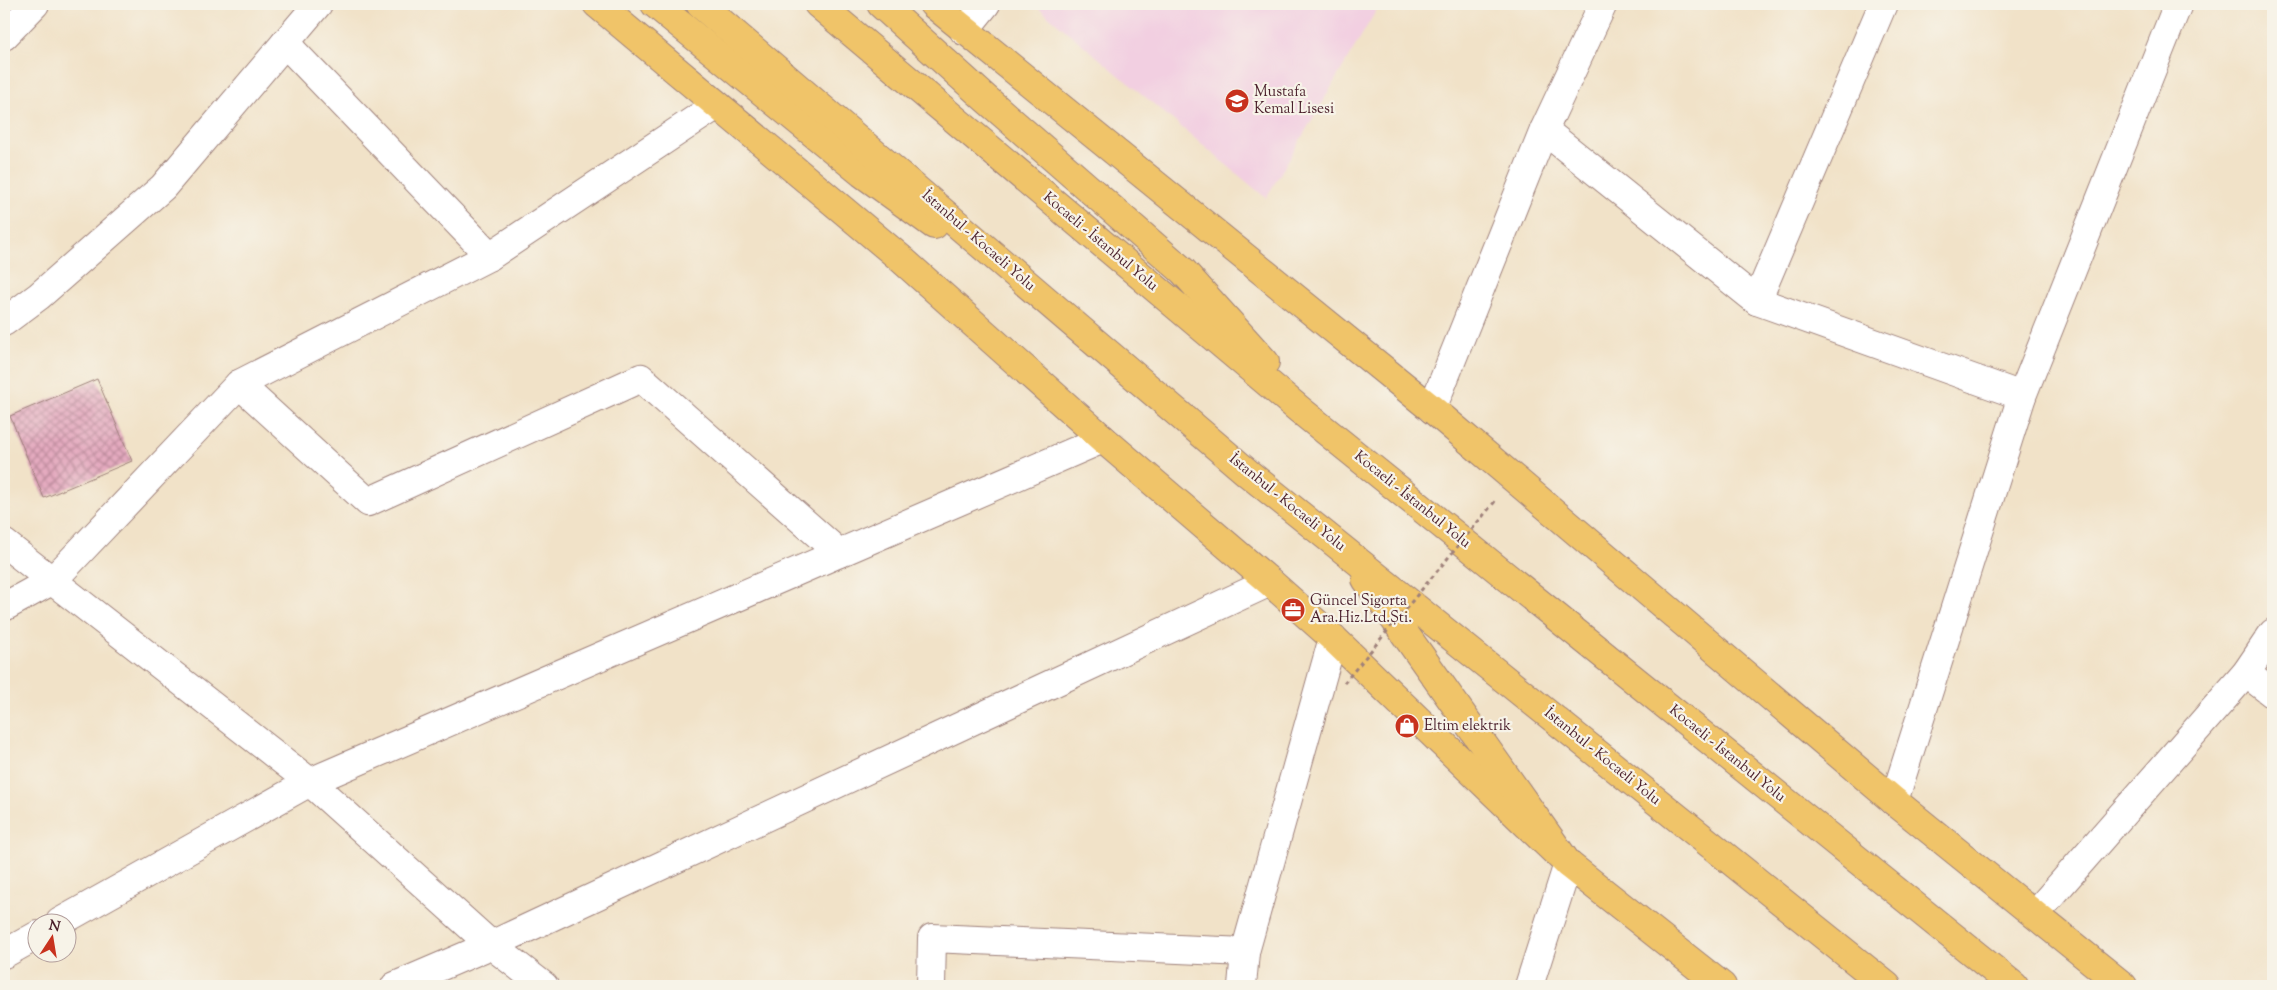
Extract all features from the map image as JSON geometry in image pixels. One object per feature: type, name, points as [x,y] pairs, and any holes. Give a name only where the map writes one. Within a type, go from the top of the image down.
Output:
[{"type":"main road","points":[[597,4],[899,257],[1103,439],[1270,582],[1333,638],[1568,864],[1722,986]]},
{"type":"main road","points":[[656,4],[862,173],[1098,344]]},
{"type":"main road","name":"İstanbul - Kocaeli Yolu","points":[[700,4],[1249,474],[1887,986]]},
{"type":"main road","name":"Kocaeli - İstanbul Yolu","points":[[818,4],[1328,432],[2014,986]]},
{"type":"main road","points":[[881,4],[985,98],[1183,271],[1328,432]]},
{"type":"main road","points":[[933,4],[1432,409],[1894,802],[2123,986]]},
{"type":"main road","points":[[1346,551],[1568,864]]},
{"type":"street","points":[[4,36],[35,4]]},
{"type":"street","points":[[4,322],[39,296],[163,187],[318,4]]},
{"type":"street","points":[[964,31],[986,4]]},
{"type":"street","points":[[1432,409],[1544,130],[1603,4]]},
{"type":"street","points":[[1757,301],[1883,4]]},
{"type":"street","points":[[1894,802],[2022,396],[2178,4]]},
{"type":"street","points":[[285,43],[490,256]]},
{"type":"street","points":[[4,607],[53,580],[239,384],[490,256],[717,105]]},
{"type":"street","points":[[1544,130],[1757,301],[2022,396]]},
{"type":"street","points":[[239,384],[368,502],[641,378],[839,553]]},
{"type":"street","points":[[78,912],[310,782],[1103,439]]},
{"type":"street","points":[[4,543],[310,782],[491,945],[544,986]]},
{"type":"street","points":[[395,986],[491,945],[1270,582]]},
{"type":"street","points":[[2035,914],[2246,673],[2273,634]]},
{"type":"street","points":[[1242,986],[1245,952],[1333,638]]},
{"type":"street","points":[[2246,673],[2273,694]]},
{"type":"street","points":[[1529,986],[1568,864]]},
{"type":"street","points":[[931,986],[932,938],[1245,952]]},
{"type":"street","points":[[4,954],[28,941]]},
{"type":"path","points":[[1344,682],[1497,500]]},
{"type":"shaded area","name":"Mustafa Kemal Lisesi","points":[[1034,4],[1380,4],[1266,198]]},
{"type":"building","points":[[97,379],[132,461],[44,498],[10,416]]},
{"type":"place","name":"Mustafa Kemal Lisesi","points":[[1237,101]]},
{"type":"place","name":"Güncel Sigorta Ara.Hiz.Ltd.Şti.","points":[[1293,610]]},
{"type":"place","name":"Eltim elektrik","points":[[1407,726]]}]
